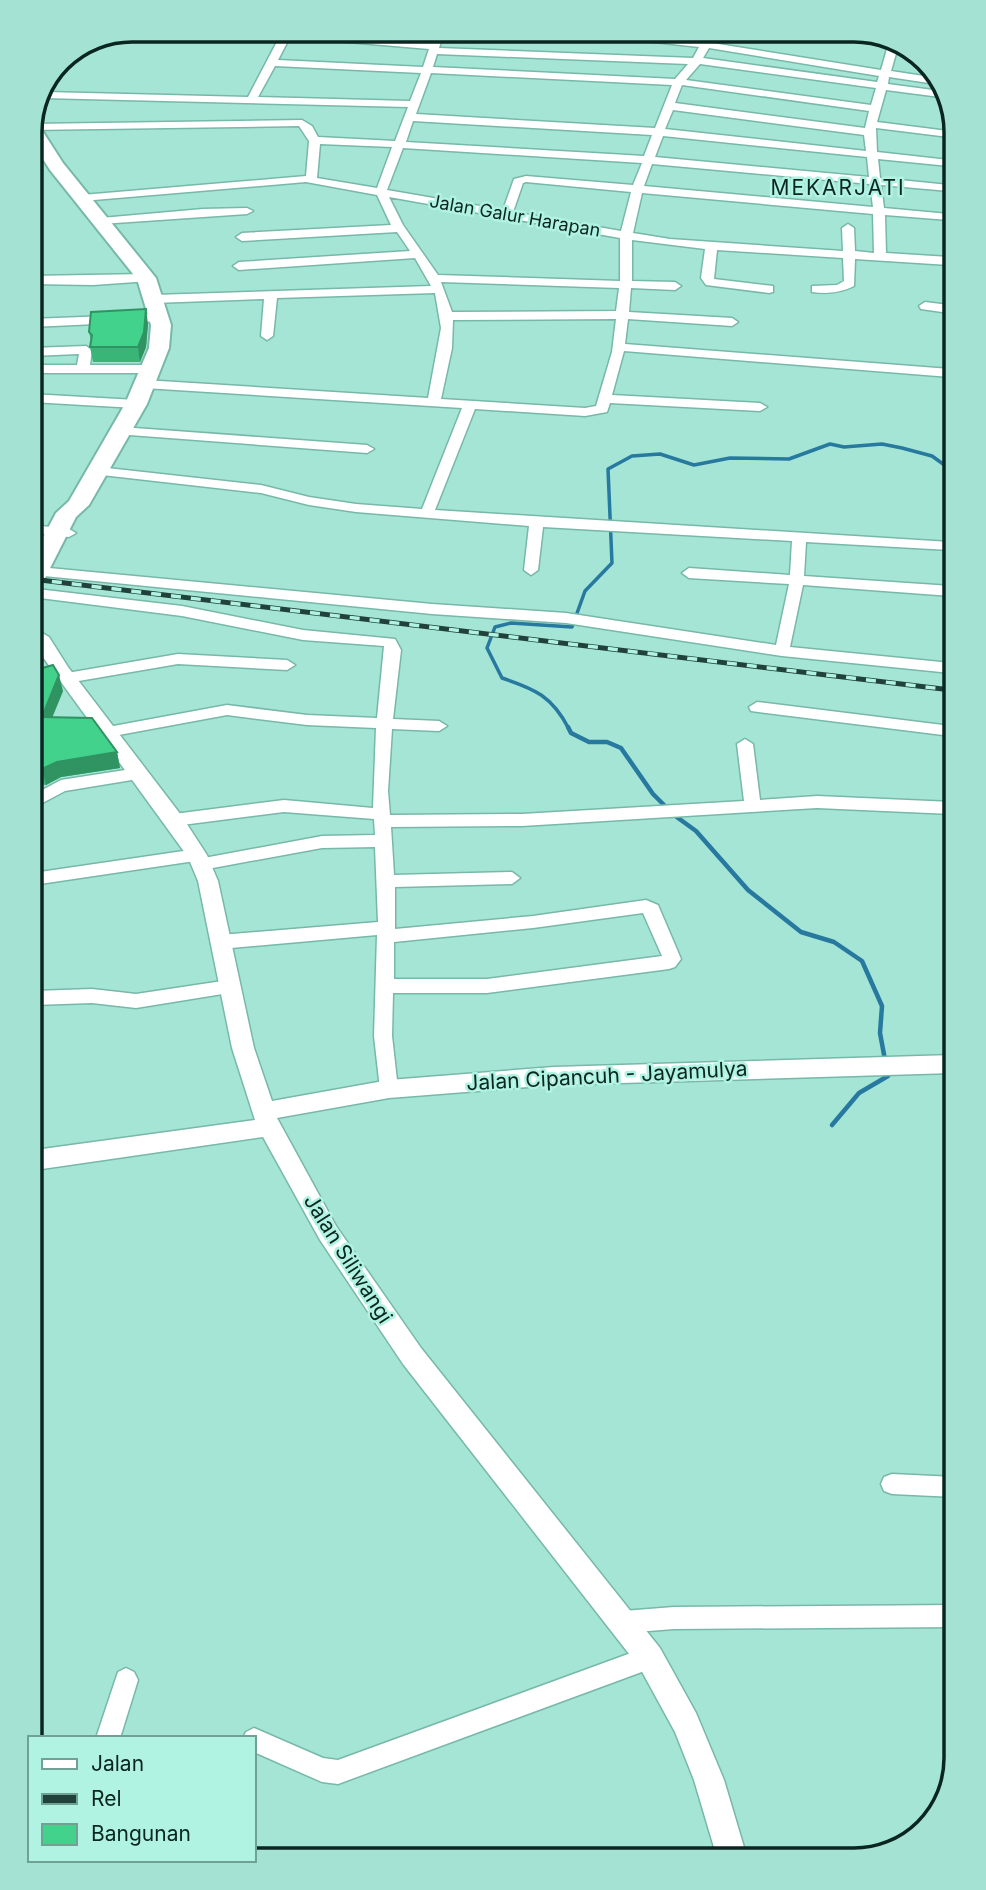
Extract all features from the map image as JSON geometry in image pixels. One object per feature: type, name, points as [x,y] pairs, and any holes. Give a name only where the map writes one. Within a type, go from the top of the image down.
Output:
[{"type":"main road","points":[[42,147],[146,278],[157,308],[161,340],[136,404],[78,505],[77,515],[63,532],[42,579]]},
{"type":"street","points":[[252,99],[282,42]]},
{"type":"street","points":[[370,42],[434,49],[696,61],[884,81],[928,82]]},
{"type":"street","points":[[434,402],[446,356],[449,317],[436,284],[398,228],[381,192],[436,42]]},
{"type":"street","points":[[680,42],[707,45],[934,92]]},
{"type":"street","points":[[42,369],[83,368],[148,377],[434,402],[585,412],[602,409],[619,347],[626,236],[637,189],[679,82],[709,42]]},
{"type":"street","points":[[880,257],[879,212],[870,156],[869,128],[892,50]]},
{"type":"street","points":[[269,63],[679,82],[875,109]]},
{"type":"street","points":[[50,95],[413,104]]},
{"type":"street","points":[[670,106],[944,134]]},
{"type":"street","points":[[408,117],[660,132],[944,163]]},
{"type":"street","points":[[42,135],[298,122],[308,127],[314,140],[312,180]]},
{"type":"street","points":[[314,140],[597,155],[944,188]]},
{"type":"street","points":[[508,215],[518,181],[522,179],[944,217]]},
{"type":"street","name":"Jalan Galur Harapan","points":[[82,198],[312,180],[626,236],[711,248],[944,261]]},
{"type":"street","points":[[101,221],[247,211]]},
{"type":"street","points":[[242,237],[398,228]]},
{"type":"street","points":[[816,289],[839,289],[848,286],[848,228]]},
{"type":"street","points":[[711,248],[707,278],[710,282],[769,289]]},
{"type":"street","points":[[239,266],[418,254]]},
{"type":"street","points":[[42,280],[146,278]]},
{"type":"street","points":[[42,322],[271,295],[436,284],[625,282],[675,286]]},
{"type":"street","points":[[268,336],[271,295]]},
{"type":"street","points":[[925,306],[944,308]]},
{"type":"street","points":[[449,317],[621,315],[732,322]]},
{"type":"street","points":[[42,350],[87,344],[83,368]]},
{"type":"street","points":[[619,347],[944,373]]},
{"type":"street","points":[[606,398],[760,407]]},
{"type":"street","points":[[42,399],[136,404]]},
{"type":"street","points":[[426,513],[470,404]]},
{"type":"street","points":[[121,431],[367,449]]},
{"type":"street","points":[[98,471],[261,489],[337,505],[426,513],[944,546]]},
{"type":"street","points":[[531,570],[537,522]]},
{"type":"street","points":[[42,530],[63,532]]},
{"type":"street","points":[[782,651],[797,580],[799,537]]},
{"type":"street","points":[[690,573],[944,591]]},
{"type":"street","points":[[42,588],[355,602],[573,619],[782,651],[944,667]]},
{"type":"street","points":[[42,589],[182,611],[303,635],[390,642],[393,650],[380,791],[386,881],[383,1036],[389,1089]]},
{"type":"street","name":"Jalan Siliwangi","points":[[42,642],[174,820],[199,860],[208,880],[248,1067],[266,1120],[328,1233],[382,1314],[467,1429],[650,1658],[686,1723],[709,1780],[729,1848]]},
{"type":"street","points":[[67,678],[178,659],[288,665]]},
{"type":"street","points":[[757,707],[944,730]]},
{"type":"street","points":[[108,732],[227,710],[307,720],[439,726]]},
{"type":"street","points":[[745,744],[752,805]]},
{"type":"street","points":[[42,797],[61,786],[138,774]]},
{"type":"street","points":[[174,820],[284,806],[382,817],[522,820],[679,809],[842,802],[944,808]]},
{"type":"street","points":[[42,877],[199,860],[322,842],[383,841]]},
{"type":"street","points":[[386,881],[512,878]]},
{"type":"street","points":[[220,942],[533,922],[646,906],[652,910],[672,959],[668,962],[502,984],[383,986]]},
{"type":"street","points":[[42,998],[92,996],[136,1001],[229,987]]},
{"type":"street","name":"Jalan Cipancuh - Jayamulya","points":[[42,1159],[266,1120],[389,1089],[590,1073],[944,1064]]},
{"type":"street","points":[[892,1484],[944,1487]]},
{"type":"street","points":[[623,1622],[674,1618],[944,1616]]},
{"type":"street","points":[[256,1741],[322,1770],[338,1772],[650,1658]]},
{"type":"street","points":[[109,1736],[126,1680]]},
{"type":"building","points":[[146,309],[144,332],[138,347],[90,347],[91,312]]},
{"type":"building","points":[[53,665],[59,675],[42,717],[42,668]]},
{"type":"building","points":[[42,717],[92,718],[117,752],[57,762],[42,769]]},
{"type":"waterway","points":[[569,729],[549,701],[524,686],[502,678],[487,648],[495,627],[511,623],[572,627],[585,591],[612,563],[608,469],[632,456],[660,454],[694,465],[730,458],[789,459],[830,444],[844,447],[882,444],[932,456],[944,465]]},
{"type":"waterway","points":[[569,729],[571,733],[589,742],[607,742],[621,748],[653,794],[674,815],[696,831],[748,890],[801,932],[834,942],[862,961],[882,1006],[880,1033],[885,1060]]},
{"type":"waterway","points":[[832,1125],[859,1093],[888,1076],[887,1072]]},
{"type":"railway","points":[[42,580],[944,689]]},
{"type":"district","name":"MEKARJATI","points":[[838,188]]}]
